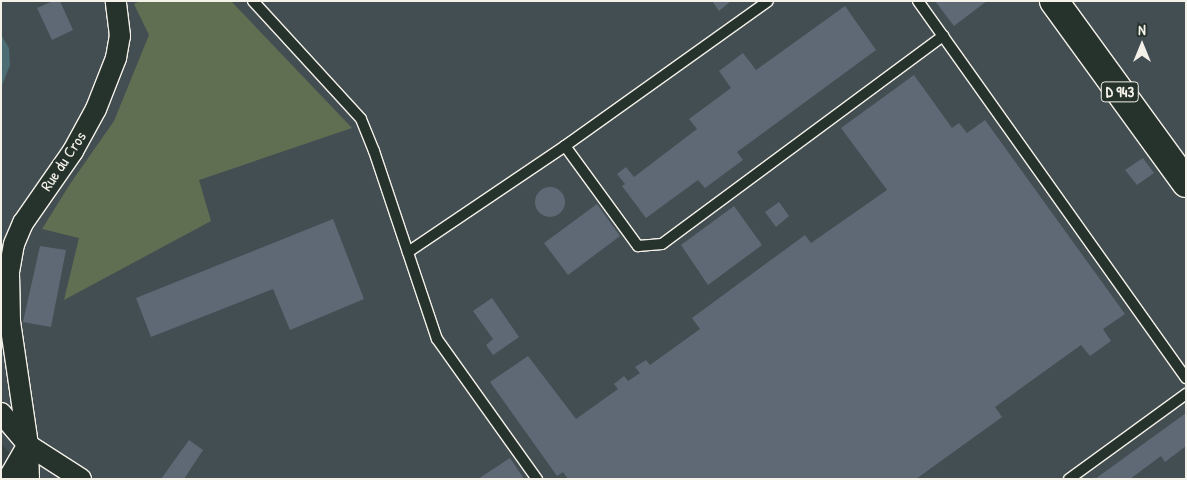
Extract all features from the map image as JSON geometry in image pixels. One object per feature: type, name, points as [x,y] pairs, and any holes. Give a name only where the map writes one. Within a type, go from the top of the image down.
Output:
[{"type":"main road","name":"D 943","points":[[1054,1],[1186,183]]},
{"type":"street","name":"Rue du Cros","points":[[29,479],[28,445],[5,327],[9,272],[14,244],[22,223],[73,151],[96,109],[116,58],[120,36],[116,1]]},
{"type":"street","points":[[1,413],[28,445],[81,479]]},
{"type":"street","points":[[8,479],[28,445]]},
{"type":"lane","points":[[253,1],[361,119],[374,151],[437,339],[537,479]]},
{"type":"lane","points":[[408,252],[565,146],[768,1]]},
{"type":"lane","points":[[918,1],[1186,378]]},
{"type":"lane","points":[[565,146],[638,246],[662,244],[943,36]]},
{"type":"lane","points":[[1068,479],[1186,394]]},
{"type":"shaded area","points":[[1,1],[1186,1],[1186,479],[36,479],[1,444]]},
{"type":"green space","points":[[140,1],[231,1],[352,128],[199,180],[211,221],[64,300],[79,238],[42,229],[70,184],[114,121],[149,35],[134,4]]},
{"type":"water","points":[[1,35],[9,48],[10,65],[1,88]]},
{"type":"building","points":[[53,1],[60,1],[73,30],[52,40],[37,8]]},
{"type":"building","points":[[712,1],[731,1],[719,11]]},
{"type":"building","points":[[935,1],[987,1],[954,26]]},
{"type":"building","points":[[845,6],[876,50],[737,152],[743,160],[705,188],[698,180],[646,218],[622,186],[625,184],[617,174],[626,167],[634,177],[697,129],[689,119],[731,88],[719,71],[743,53],[756,70]]},
{"type":"building","points":[[914,75],[952,128],[959,123],[967,133],[985,120],[1125,314],[1103,329],[1111,341],[1090,356],[1081,345],[995,407],[1002,417],[916,479],[568,479],[563,472],[557,476],[490,382],[528,356],[576,419],[618,389],[614,384],[624,376],[628,381],[640,373],[635,367],[646,360],[650,365],[700,329],[692,318],[805,235],[811,243],[887,190],[841,128]]},
{"type":"building","points":[[1143,158],[1154,173],[1137,185],[1125,170]]},
{"type":"building","points":[[550,187],[561,191],[565,202],[561,213],[550,217],[539,213],[535,202],[539,191]]},
{"type":"building","points":[[779,202],[789,216],[776,227],[765,212]]},
{"type":"building","points":[[597,204],[620,236],[568,275],[544,243]]},
{"type":"building","points":[[734,206],[762,245],[708,285],[681,245]]},
{"type":"building","points":[[333,219],[364,299],[290,330],[273,289],[151,337],[136,298]]},
{"type":"building","points":[[40,246],[66,250],[51,327],[23,322]]},
{"type":"building","points":[[492,298],[519,337],[493,355],[486,345],[493,339],[473,311]]},
{"type":"building","points":[[1186,413],[1186,446],[1165,462],[1161,456],[1130,479],[1095,479]]},
{"type":"building","points":[[189,440],[203,450],[184,479],[161,479]]},
{"type":"building","points":[[510,458],[524,479],[478,479]]}]
